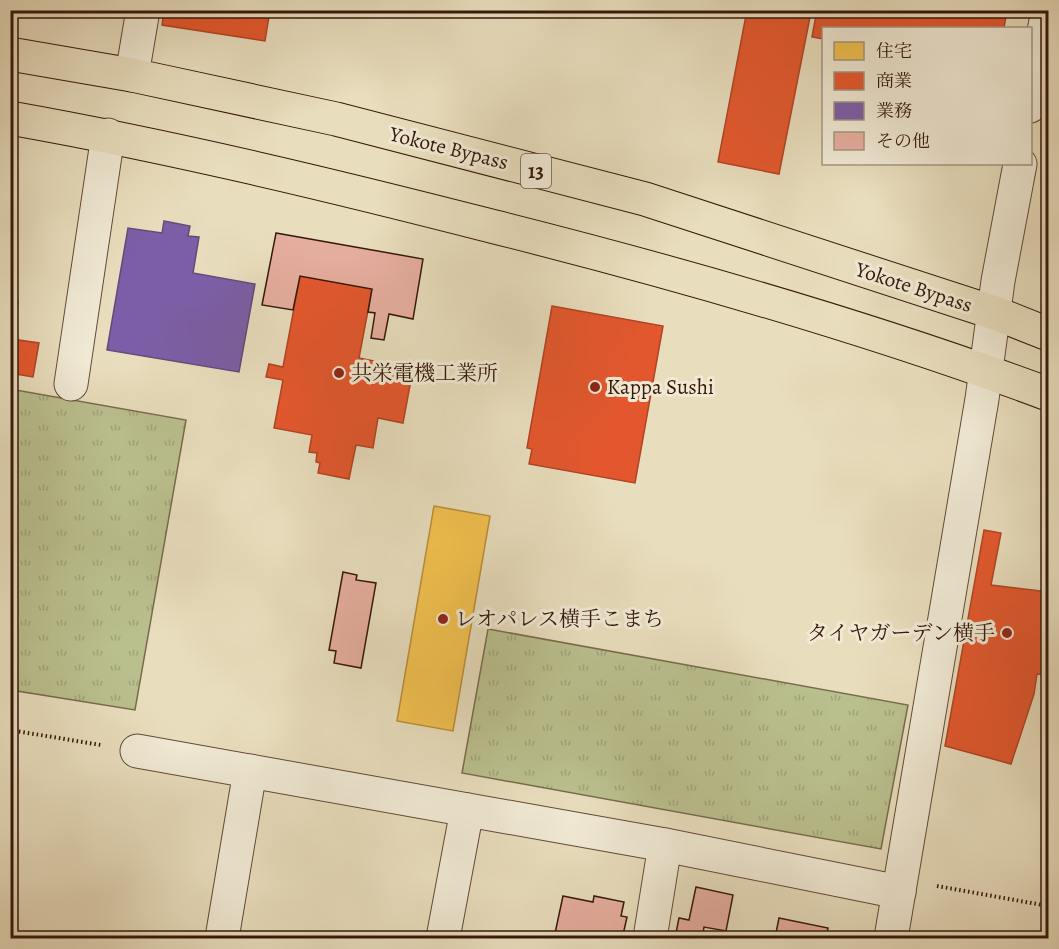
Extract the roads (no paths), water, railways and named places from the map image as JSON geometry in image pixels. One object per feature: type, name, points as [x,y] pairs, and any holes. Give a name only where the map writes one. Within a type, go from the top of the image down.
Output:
[{"type":"highway","name":"Yokote Bypass","points":[[10,54],[132,75],[336,119],[645,199],[994,313],[1048,334]]},
{"type":"highway","points":[[10,118],[108,135],[319,182],[632,261],[929,351],[1048,394]]},
{"type":"street","points":[[132,75],[143,10]]},
{"type":"street","points":[[1032,95],[1048,10]]},
{"type":"street","points":[[71,384],[108,135]]},
{"type":"street","points":[[891,939],[986,371],[998,281],[1020,165]]},
{"type":"street","points":[[137,751],[900,886]]},
{"type":"street","points":[[222,939],[250,771]]},
{"type":"street","points":[[443,939],[467,810]]},
{"type":"street","points":[[650,939],[665,845]]},
{"type":"place","name":"共栄電機工業所","points":[[339,373]]},
{"type":"place","name":"Kappa Sushi","points":[[595,387]]},
{"type":"place","name":"レオパレス横手こまち","points":[[443,619]]},
{"type":"place","name":"タイヤガーデン横手","points":[[1007,633]]}]
